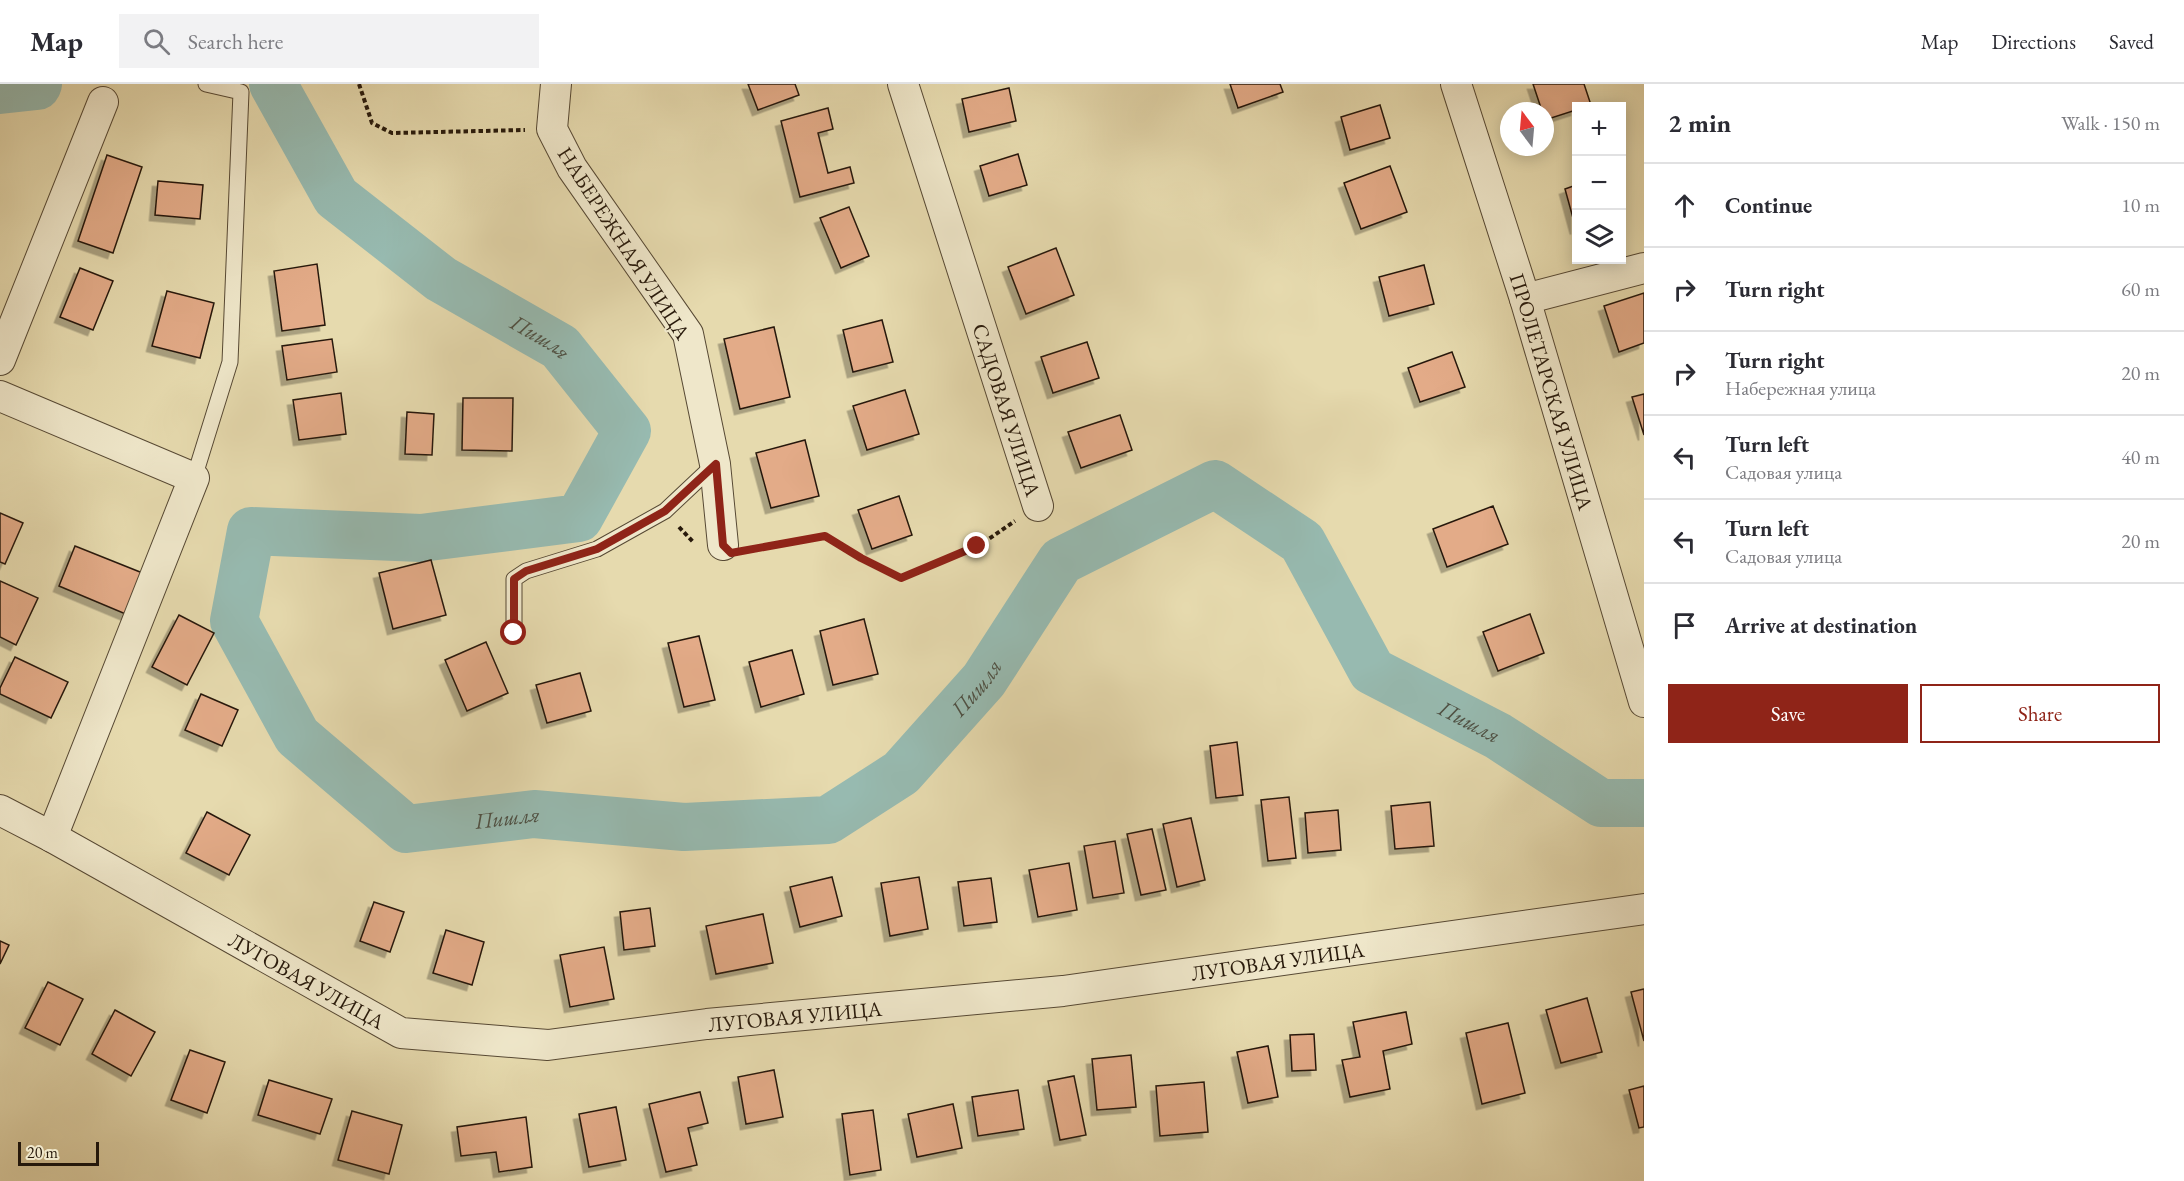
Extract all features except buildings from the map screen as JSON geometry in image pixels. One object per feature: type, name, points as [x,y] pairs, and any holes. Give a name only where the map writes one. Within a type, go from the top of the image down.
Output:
[{"type":"street","name":"НАБЕРЕЖНАЯ УЛИЦА","points":[[556,84],[552,129],[572,168],[688,334],[716,464],[723,545]]},
{"type":"street","name":"САДОВАЯ УЛИЦА","points":[[903,84],[1038,506]]},
{"type":"street","name":"ПРОЛЕТАРСКАЯ УЛИЦА","points":[[1456,84],[1525,300],[1644,702]]},
{"type":"street","points":[[0,360],[103,102]]},
{"type":"street","points":[[1525,300],[1644,268]]},
{"type":"street","points":[[0,396],[194,478],[52,837]]},
{"type":"street","name":"ЛУГОВАЯ УЛИЦА","points":[[0,810],[401,1033],[548,1045],[707,1024],[1063,991],[1644,909]]},
{"type":"lane","points":[[194,478],[230,362],[242,92],[206,84]]},
{"type":"lane","points":[[514,633],[514,579],[526,571],[597,549],[665,511],[716,464]]},
{"type":"path","points":[[359,84],[372,123],[392,133],[552,129]]},
{"type":"path","name":"САДОВАЯ УЛИЦА","points":[[723,545],[731,553],[825,536],[861,558],[901,578],[977,546],[1038,506]]},
{"type":"waterway","name":"Пишля","points":[[0,90],[37,86],[38,84]]},
{"type":"waterway","name":"Пишля","points":[[273,84],[336,197],[441,279],[560,347],[627,431],[579,518],[421,538],[251,531],[234,621],[297,736],[406,829],[534,814],[684,827],[828,820],[901,773],[984,680],[1061,561],[1215,484],[1302,542],[1372,671],[1498,736],[1601,803],[1644,803]]},
{"type":"route","points":[[514,633],[514,579],[526,571],[597,549],[665,511],[716,464],[723,545],[731,553],[825,536],[861,558],[901,578],[977,546]]}]
